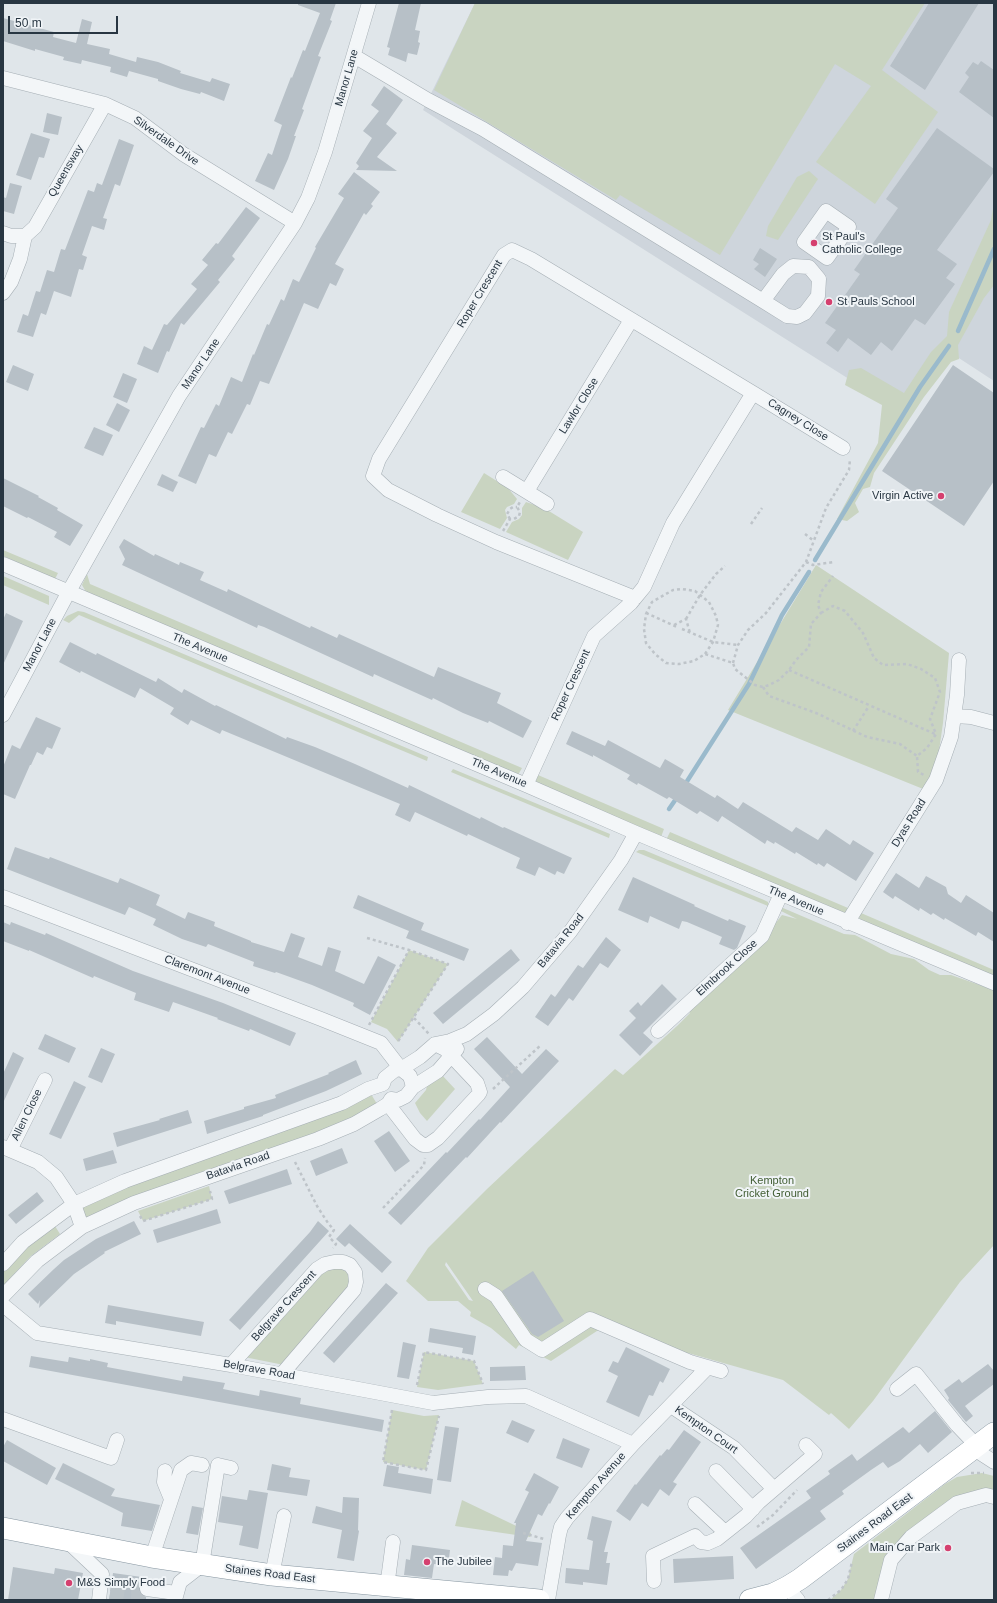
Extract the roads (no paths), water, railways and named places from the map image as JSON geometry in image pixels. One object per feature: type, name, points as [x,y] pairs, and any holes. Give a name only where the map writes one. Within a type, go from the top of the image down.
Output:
[{"type":"highway","name":"Staines Road East","points":[[750,1600],[773,1594],[793,1594],[994,1434]]},
{"type":"highway","name":"Staines Road East","points":[[3,1528],[152,1557],[272,1575],[497,1598],[539,1600]]},
{"type":"street","name":"Manor Lane","points":[[3,715],[68,592],[179,396],[295,223],[308,198],[325,152],[369,3]]},
{"type":"street","points":[[354,56],[428,100],[483,129],[786,316],[797,317],[805,313],[818,296],[819,279],[809,267],[793,266],[783,274],[763,301]]},
{"type":"street","name":"Silverdale Drive","points":[[3,78],[104,104],[135,118],[183,154],[295,223]]},
{"type":"street","name":"Queensway","points":[[3,293],[11,282],[20,259],[25,236],[35,227],[104,104]]},
{"type":"street","points":[[3,234],[11,236],[25,236]]},
{"type":"street","name":"Roper Crescent","points":[[526,785],[594,636],[633,601],[644,587],[673,523],[753,392],[530,259],[512,250],[504,255],[379,459],[373,476],[388,490],[496,542],[633,601]]},
{"type":"street","points":[[809,267],[819,252]]},
{"type":"street","name":"Lawlor Close","points":[[526,491],[631,320]]},
{"type":"street","name":"Cagney Close","points":[[753,392],[843,448]]},
{"type":"street","points":[[503,477],[547,504]]},
{"type":"street","name":"The Avenue","points":[[3,564],[636,833],[994,983]]},
{"type":"street","name":"Dyas Road","points":[[847,922],[936,780],[951,737],[957,695],[959,660]]},
{"type":"street","points":[[954,716],[971,717],[994,723]]},
{"type":"street","name":"Batavia Road","points":[[3,1264],[23,1242],[74,1204],[125,1181],[342,1103],[368,1089],[383,1084],[386,1078],[395,1070],[401,1069],[420,1057],[436,1043],[450,1041],[467,1034],[494,1014],[523,987],[570,932],[621,860],[636,833]]},
{"type":"street","name":"Elmbrook Close","points":[[658,1031],[762,936],[781,894]]},
{"type":"street","name":"Claremont Avenue","points":[[3,897],[363,1035],[381,1044],[390,1053],[401,1069]]},
{"type":"street","name":"Batavia Road","points":[[3,1296],[37,1261],[82,1227],[134,1203],[289,1149],[354,1124],[390,1102],[403,1098],[413,1087],[438,1071],[452,1057],[467,1034]]},
{"type":"street","points":[[383,1084],[385,1093],[390,1102],[415,1139],[423,1145],[428,1145],[438,1138],[480,1092],[477,1083],[445,1049],[436,1043]]},
{"type":"street","points":[[401,1069],[410,1076],[413,1087]]},
{"type":"street","name":"Allen Close","points":[[6,1148],[44,1080]]},
{"type":"street","points":[[6,1148],[38,1162],[56,1176],[74,1204],[82,1227]]},
{"type":"street","name":"Belgrave Crescent","points":[[231,1365],[317,1270],[325,1264],[334,1262],[343,1262],[350,1265],[355,1272],[356,1282],[354,1290],[282,1374]]},
{"type":"street","name":"Kempton Avenue","points":[[485,1290],[496,1296],[526,1340],[542,1350],[590,1319],[690,1362],[714,1369],[694,1381],[567,1518],[561,1528],[548,1600]]},
{"type":"street","name":"Belgrave Road","points":[[3,1304],[38,1333],[282,1374],[414,1400],[433,1403],[526,1396]]},
{"type":"street","points":[[897,1389],[916,1374],[975,1448],[994,1462]]},
{"type":"street","name":"Kempton Avenue","points":[[526,1396],[634,1444]]},
{"type":"street","name":"Kempton Court","points":[[671,1406],[734,1448],[774,1489]]},
{"type":"street","points":[[3,1419],[111,1458],[117,1440]]},
{"type":"street","points":[[654,1581],[653,1556],[695,1536],[701,1542],[708,1543],[725,1532],[746,1516],[756,1505],[815,1454],[806,1445]]},
{"type":"street","points":[[152,1557],[180,1470],[191,1463],[202,1465]]},
{"type":"street","points":[[147,1589],[175,1596],[180,1582],[202,1565],[218,1465],[231,1468]]},
{"type":"street","points":[[165,1471],[164,1482],[171,1499]]},
{"type":"street","points":[[716,1472],[756,1505]]},
{"type":"street","points":[[881,1600],[891,1560],[911,1537],[957,1503],[986,1495],[994,1497]]},
{"type":"street","points":[[695,1504],[725,1532]]},
{"type":"street","points":[[272,1575],[284,1516]]},
{"type":"street","points":[[68,1541],[102,1574],[104,1591]]},
{"type":"street","points":[[387,1587],[393,1542]]},
{"type":"waterway","points":[[958,331],[994,249]]},
{"type":"waterway","points":[[815,560],[920,387],[949,346]]},
{"type":"waterway","points":[[684,786],[749,684],[782,615],[809,572]]},
{"type":"waterway","points":[[669,809],[678,796]]},
{"type":"tunnel","points":[[111,1584],[147,1589]]},
{"type":"tunnel","points":[[110,1594],[144,1600]]},
{"type":"place","name":"St Paul's Catholic College","points":[[814,243]]},
{"type":"place","name":"St Pauls School","points":[[829,302]]},
{"type":"place","name":"Virgin Active","points":[[941,496]]},
{"type":"place","name":"Main Car Park","points":[[948,1548]]},
{"type":"place","name":"The Jubilee","points":[[427,1562]]},
{"type":"place","name":"M&S Simply Food","points":[[69,1583]]},
{"type":"park label","name":"Kempton Cricket Ground","points":[[772,1187]]}]
